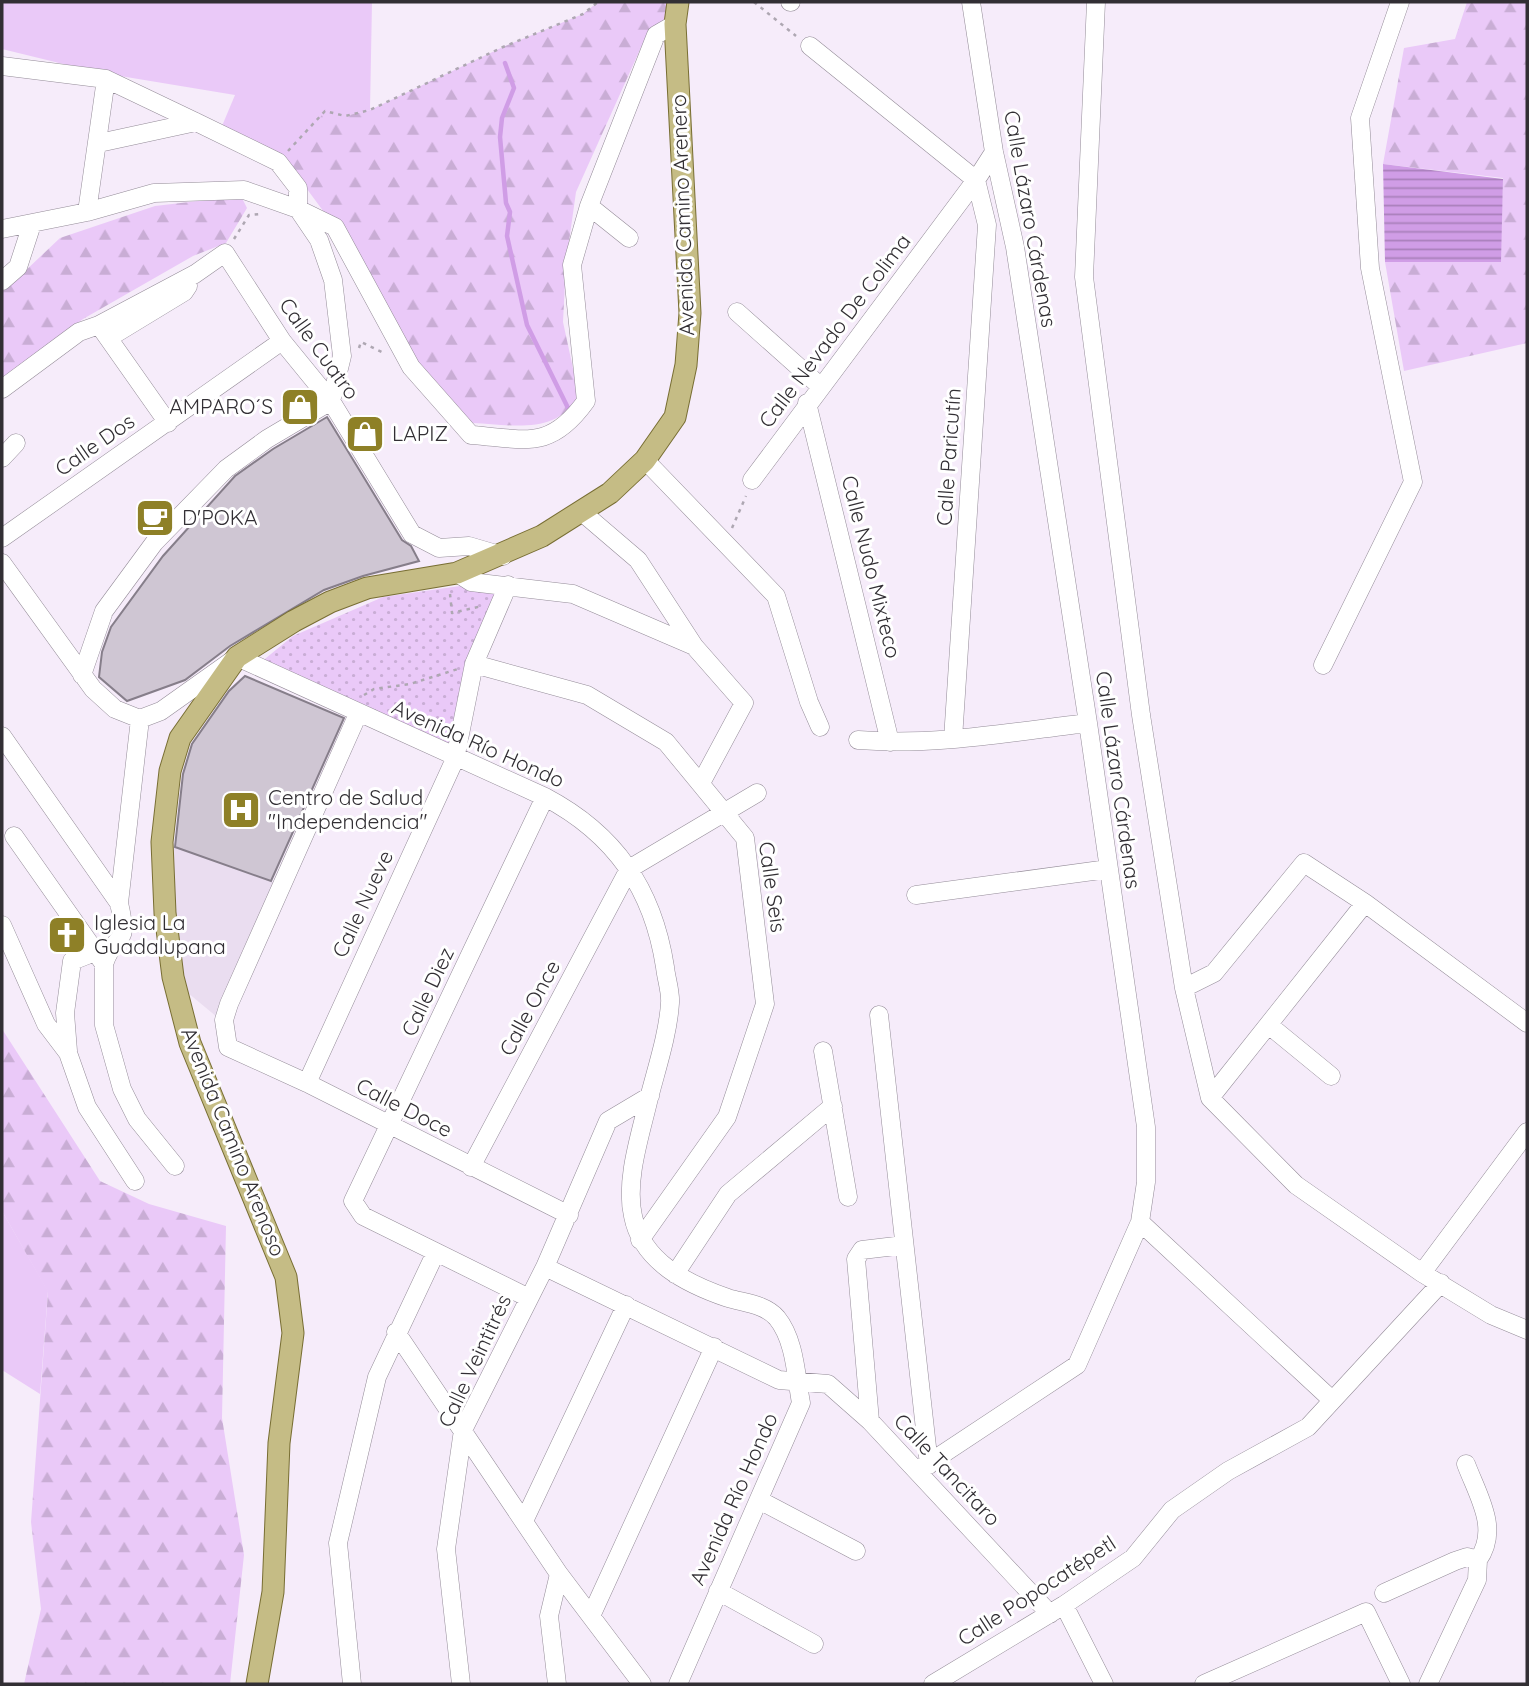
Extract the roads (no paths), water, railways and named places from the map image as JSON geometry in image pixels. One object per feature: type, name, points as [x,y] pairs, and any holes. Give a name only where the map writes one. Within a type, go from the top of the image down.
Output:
[{"type":"main road","name":"Avenida Camino Arenero","points":[[645,460],[675,417],[686,365],[690,313],[676,24],[678,2]]},
{"type":"main road","name":"Avenida Camino Arenoso","points":[[257,1684],[273,1592],[279,1443],[292,1322],[286,1277],[190,1043],[176,990],[165,913],[162,842],[170,771],[180,738],[237,657],[294,621],[330,602],[367,588],[453,579],[503,556],[583,513],[610,493],[645,460]]},
{"type":"street","name":"Calle Lázaro Cárdenas","points":[[923,1468],[1077,1365],[1140,1222],[1146,1182],[1146,1127],[1088,723],[1015,247],[994,152],[971,2]]},
{"type":"street","points":[[1096,2],[1084,277],[1141,715],[1184,988],[1210,1098],[1296,1185],[1422,1273],[1491,1315],[1527,1330]]},
{"type":"street","points":[[1323,665],[1413,482],[1370,268],[1360,118],[1400,2]]},
{"type":"street","points":[[2,229],[87,212],[154,193],[244,190],[298,209],[335,227],[411,367],[471,435],[538,440],[569,425],[586,401],[572,265],[589,206],[656,35],[676,24]]},
{"type":"street","points":[[810,46],[976,180]]},
{"type":"street","points":[[2,66],[106,79],[278,162],[298,188],[298,209],[319,240],[333,280],[342,356],[331,401],[267,439],[226,469],[154,543],[104,611],[82,675]]},
{"type":"street","points":[[87,212],[99,143],[106,79]]},
{"type":"street","points":[[99,143],[197,122]]},
{"type":"street","name":"Calle Nevado De Colima","points":[[752,480],[976,180],[994,152]]},
{"type":"street","name":"Calle Paricutín","points":[[953,739],[987,225],[976,180]]},
{"type":"street","points":[[589,206],[629,238]]},
{"type":"street","points":[[2,218],[32,224]]},
{"type":"street","points":[[2,281],[18,267],[32,224]]},
{"type":"street","name":"Calle Cuatro","points":[[104,331],[184,292],[195,274],[225,253],[282,341],[331,401],[412,534],[439,548],[469,546],[503,556]]},
{"type":"street","points":[[737,313],[820,386]]},
{"type":"street","points":[[2,389],[79,332],[104,331],[168,423]]},
{"type":"street","name":"Calle Dos","points":[[2,538],[282,341]]},
{"type":"street","name":"Calle Nudo Mixteco","points":[[807,403],[890,742]]},
{"type":"street","points":[[2,458],[16,443]]},
{"type":"street","points":[[645,460],[776,596],[809,702],[820,727]]},
{"type":"street","points":[[583,513],[638,560],[694,646],[744,703],[701,782]]},
{"type":"street","points":[[2,563],[82,675],[115,709],[140,719],[161,711],[237,657]]},
{"type":"street","points":[[453,579],[573,594],[694,646]]},
{"type":"street","name":"Calle Nueve","points":[[306,1083],[455,759],[474,664],[508,585]]},
{"type":"street","name":"Avenida Río Hondo","points":[[237,657],[565,808],[611,844],[629,869],[659,928],[670,1003],[633,1177],[632,1214],[640,1240],[651,1256],[675,1274],[728,1298],[764,1308],[777,1318],[793,1353],[801,1403],[678,1684]]},
{"type":"street","name":"Calle Seis","points":[[474,664],[587,695],[666,742],[745,838],[765,1004],[727,1117],[640,1240]]},
{"type":"street","name":"Calle Doce","points":[[350,710],[229,1004],[224,1037],[228,1047],[306,1083],[569,1215]]},
{"type":"street","points":[[135,1181],[87,1107],[68,1053],[65,1013],[72,961],[100,958],[123,938],[125,930],[119,903],[140,719]]},
{"type":"street","points":[[858,740],[890,742],[953,739],[1088,723]]},
{"type":"street","points":[[2,736],[119,903]]},
{"type":"street","points":[[629,869],[757,793]]},
{"type":"street","name":"Calle Diez","points":[[435,1254],[363,1216],[354,1206],[355,1195],[390,1127],[545,797]]},
{"type":"street","points":[[14,836],[100,958],[104,1025],[122,1089],[136,1119],[175,1166]]},
{"type":"street","points":[[1184,988],[1214,973],[1304,863],[1365,903],[1527,1023]]},
{"type":"street","name":"Calle Once","points":[[471,1167],[629,869]]},
{"type":"street","points":[[916,895],[1108,869]]},
{"type":"street","points":[[1210,1098],[1270,1026],[1365,903]]},
{"type":"street","points":[[2,925],[47,1024],[68,1053]]},
{"type":"street","points":[[879,1015],[904,1245],[923,1468]]},
{"type":"street","points":[[1270,1026],[1331,1076]]},
{"type":"street","points":[[823,1051],[848,1197]]},
{"type":"street","name":"Calle Veintitrés","points":[[461,1684],[446,1549],[463,1430],[545,1268],[608,1121],[650,1096]]},
{"type":"street","points":[[675,1274],[728,1194],[833,1106]]},
{"type":"street","points":[[1422,1273],[1527,1132]]},
{"type":"street","points":[[1140,1222],[1332,1401]]},
{"type":"street","points":[[870,1421],[856,1259],[862,1250],[904,1245]]},
{"type":"street","points":[[352,1684],[338,1543],[377,1377],[396,1332],[435,1254],[529,1298]]},
{"type":"street","name":"Calle Tancitaro","points":[[545,1268],[779,1380],[828,1384],[923,1468],[1057,1609],[1104,1684]]},
{"type":"street","name":"Calle Popocatépetl","points":[[933,1684],[1057,1609],[1133,1558],[1172,1510],[1228,1471],[1308,1427],[1441,1283]]},
{"type":"street","points":[[524,1521],[626,1305]]},
{"type":"street","points":[[396,1332],[559,1574],[642,1684]]},
{"type":"street","points":[[591,1616],[714,1347]]},
{"type":"street","points":[[1428,1684],[1477,1580],[1478,1560],[1488,1544],[1489,1527],[1466,1464]]},
{"type":"street","points":[[759,1500],[856,1551]]},
{"type":"street","points":[[1384,1593],[1455,1561],[1467,1557],[1478,1560]]},
{"type":"street","points":[[557,1684],[549,1616],[559,1574]]},
{"type":"street","points":[[718,1591],[814,1644]]},
{"type":"street","points":[[1204,1684],[1366,1612],[1401,1684]]},
{"type":"waterway","points":[[505,63],[514,88],[502,118],[500,137],[506,203],[510,212],[507,236],[527,325],[570,412]]},
{"type":"place","name":"AMPARO´S","points":[[300,407]]},
{"type":"place","name":"LAPIZ","points":[[365,434]]},
{"type":"place","name":"D'POKA","points":[[155,518]]},
{"type":"place","name":"Centro de Salud \"Independencia\"","points":[[241,810]]},
{"type":"place","name":"Iglesia La Guadalupana","points":[[67,935]]}]
